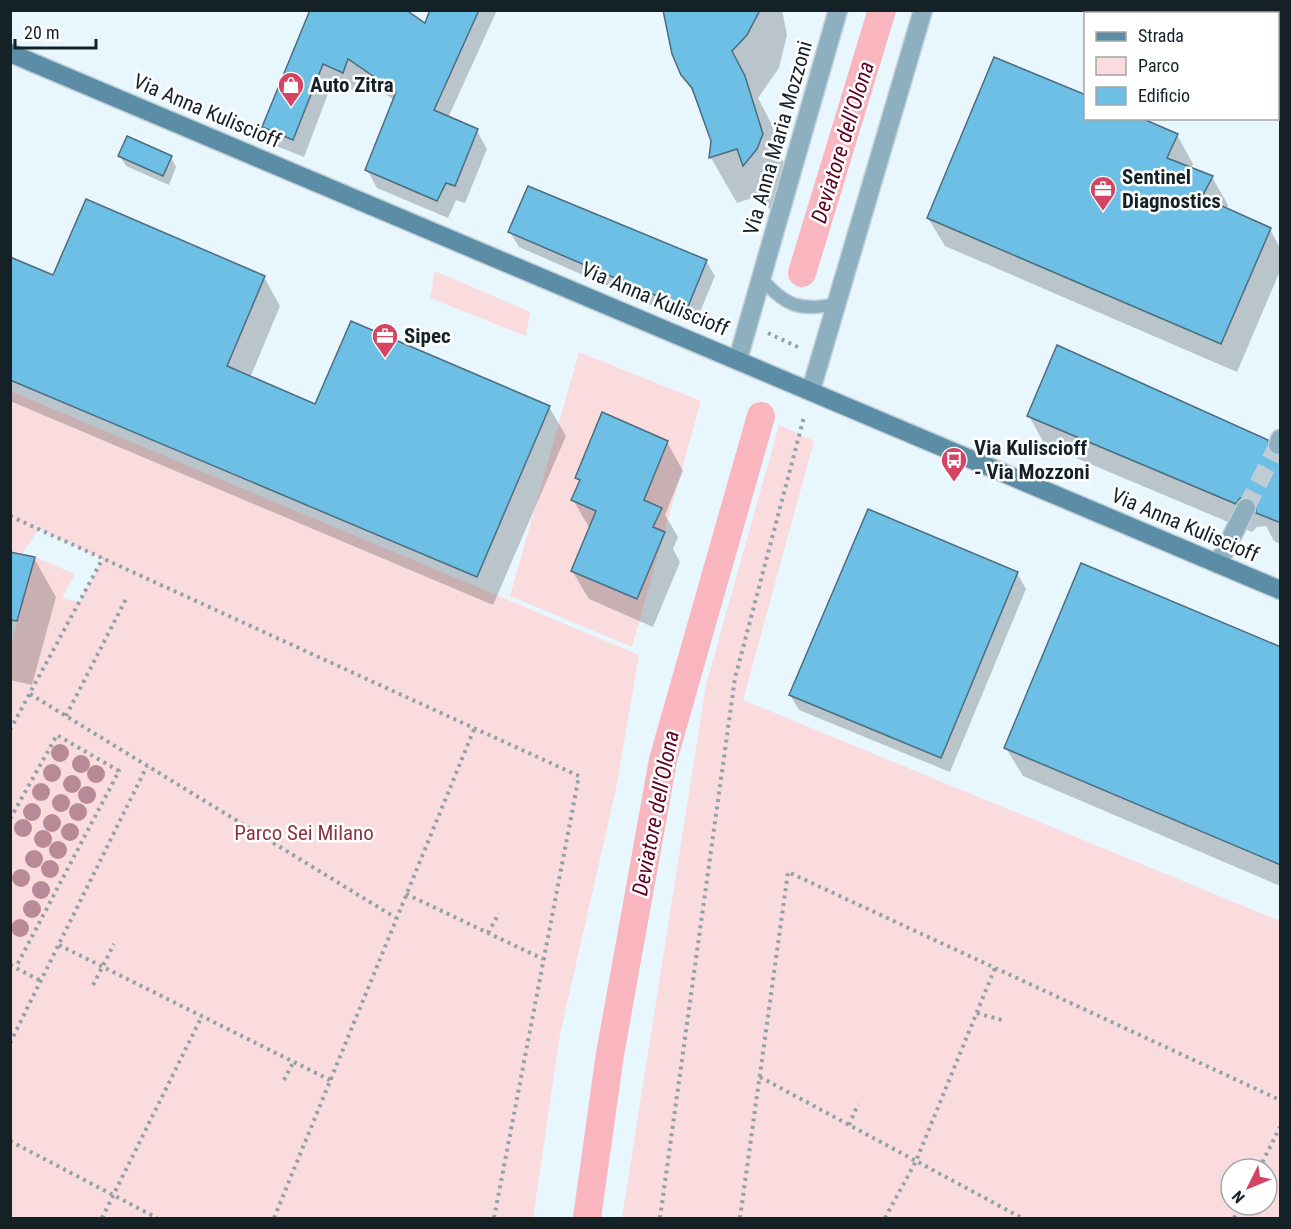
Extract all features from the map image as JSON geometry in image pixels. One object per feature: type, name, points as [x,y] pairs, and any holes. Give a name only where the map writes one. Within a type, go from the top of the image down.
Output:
[{"type":"street","name":"Via Anna Maria Mozzoni","points":[[738,358],[838,10]]},
{"type":"street","points":[[811,390],[923,10]]},
{"type":"street","name":"Via Anna Kuliscioff","points":[[10,52],[738,358],[1281,590]]},
{"type":"street","points":[[1218,564],[1246,508]]},
{"type":"lane","points":[[761,278],[784,301],[799,307],[815,309],[835,304]]},
{"type":"path","points":[[767,333],[808,352]]},
{"type":"path","points":[[660,1218],[735,678],[804,417]]},
{"type":"path","points":[[10,516],[579,776],[494,1218]]},
{"type":"path","points":[[10,730],[103,558]]},
{"type":"path","points":[[66,716],[127,597]]},
{"type":"path","points":[[30,694],[396,918]]},
{"type":"path","points":[[274,1218],[475,727]]},
{"type":"path","points":[[10,819],[57,735],[119,771],[16,967]]},
{"type":"path","points":[[10,1043],[147,766]]},
{"type":"path","points":[[740,1218],[788,872],[1281,1100]]},
{"type":"path","points":[[406,894],[543,959]]},
{"type":"path","points":[[488,933],[499,913]]},
{"type":"path","points":[[93,985],[114,944]]},
{"type":"path","points":[[59,945],[330,1080]]},
{"type":"path","points":[[10,965],[41,981]]},
{"type":"path","points":[[885,1218],[916,1161],[995,968]]},
{"type":"path","points":[[977,1012],[1005,1021]]},
{"type":"path","points":[[102,1218],[202,1016]]},
{"type":"path","points":[[284,1080],[294,1062]]},
{"type":"path","points":[[760,1077],[1020,1218]]},
{"type":"path","points":[[849,1125],[858,1104]]},
{"type":"path","points":[[1265,1157],[1281,1127]]},
{"type":"path","points":[[10,1141],[157,1218]]},
{"type":"green space","points":[[435,271],[530,312],[526,336],[430,298]]},
{"type":"green space","points":[[579,352],[701,401],[632,647],[510,596]]},
{"type":"green space","name":"Parco Sei Milano","points":[[10,391],[639,655],[616,789],[560,1034],[533,1218],[11,1218],[11,645],[35,557],[75,574],[62,598],[79,602],[103,559],[39,529],[22,554],[11,552]]},
{"type":"green space","points":[[779,425],[814,441],[743,700],[1280,921],[1280,1218],[622,1218],[706,685]]},
{"type":"building","points":[[310,10],[406,10],[425,23],[430,10],[479,10],[434,110],[478,129],[455,186],[446,183],[437,201],[365,170],[396,92],[348,59],[343,73],[323,64],[293,140],[262,127]]},
{"type":"building","points":[[663,10],[760,10],[747,35],[732,51],[745,76],[763,134],[757,149],[743,166],[737,149],[709,158],[711,141],[692,88],[681,75],[672,54]]},
{"type":"building","points":[[994,57],[1084,94],[1084,120],[1146,120],[1178,134],[1167,158],[1213,176],[1202,197],[1271,228],[1221,344],[927,218]]},
{"type":"building","points":[[127,136],[172,156],[163,176],[118,156]]},
{"type":"building","points":[[528,186],[707,260],[687,309],[508,232]]},
{"type":"building","points":[[86,199],[265,276],[227,366],[315,404],[351,321],[550,406],[477,577],[10,380],[10,257],[53,275]]},
{"type":"building","points":[[1057,345],[1268,440],[1269,452],[1281,456],[1281,523],[1256,513],[1256,502],[1250,498],[1240,498],[1236,504],[1027,416]]},
{"type":"building","points":[[602,412],[668,441],[644,500],[662,508],[653,527],[665,532],[637,599],[571,571],[596,511],[571,500],[580,480],[575,478]]},
{"type":"building","points":[[868,509],[1018,572],[941,758],[789,695]]},
{"type":"building","points":[[10,552],[35,557],[17,621],[10,620]]},
{"type":"building","points":[[1081,563],[1281,647],[1281,865],[1004,748]]},
{"type":"waterway","name":"Deviatore dell'Olona","points":[[802,273],[882,10]]},
{"type":"waterway","name":"Deviatore dell'Olona","points":[[587,1218],[610,1054],[663,760],[761,416]]},
{"type":"tunnel","points":[[1246,508],[1278,445]]},
{"type":"place","name":"Auto Zitra","points":[[291,108]]},
{"type":"place","name":"Sentinel Diagnostics","points":[[1103,212]]},
{"type":"place","name":"Sipec","points":[[385,359]]},
{"type":"place","name":"Via Kuliscioff - Via Mozzoni","points":[[954,483]]}]
